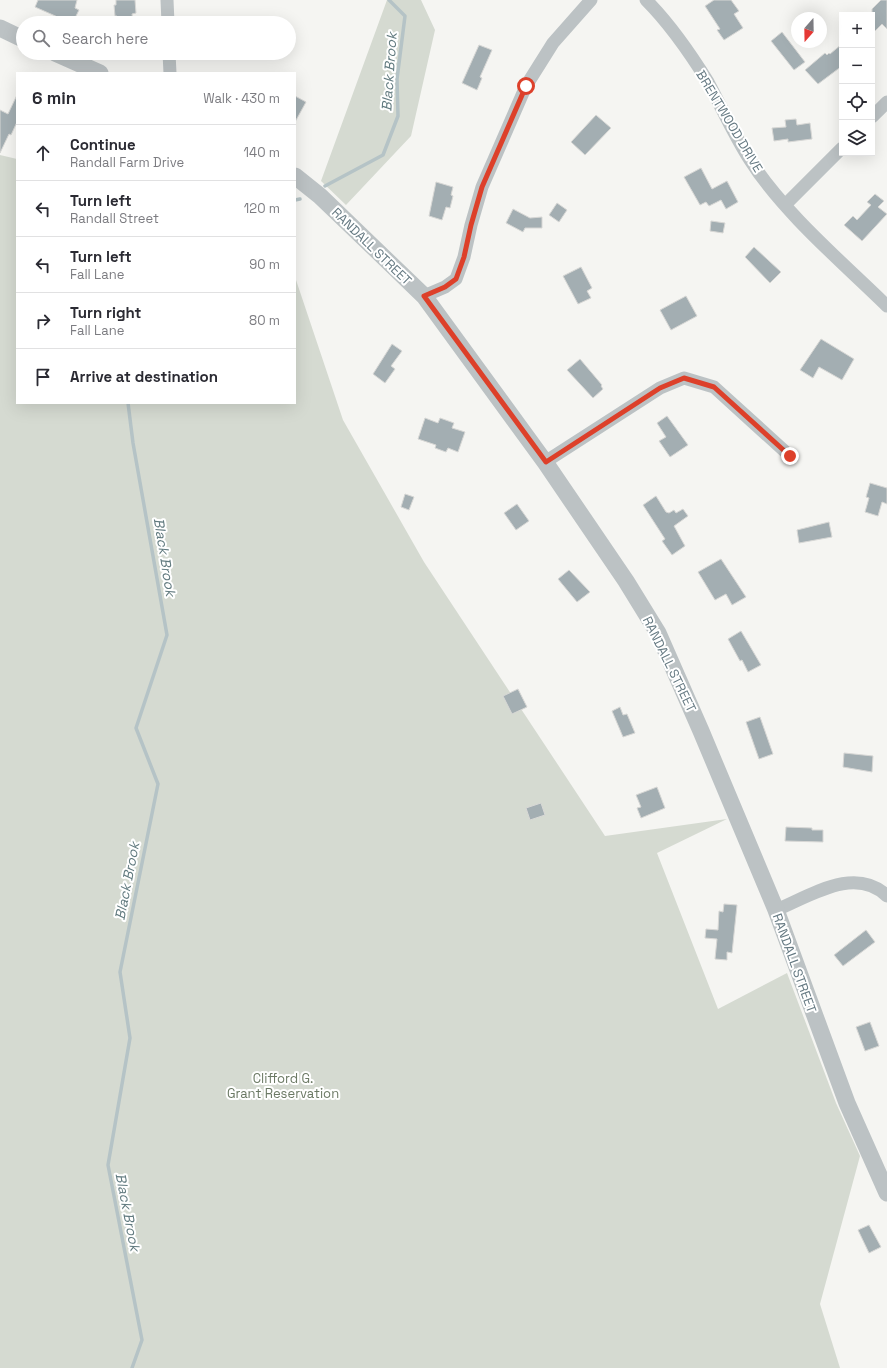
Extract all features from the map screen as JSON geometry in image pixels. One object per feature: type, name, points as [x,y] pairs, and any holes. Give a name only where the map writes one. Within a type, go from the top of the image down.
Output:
[{"type":"street","points":[[167,0],[168,16]]},
{"type":"street","points":[[424,296],[445,287],[456,279],[464,257],[482,187],[526,86],[553,43],[591,0]]},
{"type":"street","name":"BRENTWOOD DRIVE","points":[[646,0],[661,15],[686,48],[708,83],[723,114],[750,161],[785,205],[887,306]]},
{"type":"street","points":[[0,28],[16,36]]},
{"type":"street","points":[[71,60],[98,72]]},
{"type":"street","points":[[170,60],[170,72]]},
{"type":"street","points":[[875,114],[887,102]]},
{"type":"street","points":[[785,205],[839,151]]},
{"type":"street","name":"RANDALL STREET","points":[[296,177],[320,196],[424,296],[546,462],[626,581],[658,633],[701,730],[776,910],[845,1099],[887,1193]]},
{"type":"street","points":[[546,462],[660,388],[684,378],[714,387],[790,456]]},
{"type":"street","points":[[776,910],[840,884],[856,882],[874,887],[887,896]]},
{"type":"green space","points":[[387,0],[421,0],[435,30],[411,136],[346,205],[321,181]]},
{"type":"green space","name":"Clifford G. Grant Reservation","points":[[0,155],[16,159],[16,404],[296,404],[296,280],[343,420],[424,562],[605,836],[727,819],[657,853],[718,1009],[787,973],[836,1103],[860,1156],[820,1304],[840,1368],[0,1368]]},
{"type":"building","points":[[38,0],[77,0],[75,8],[79,10],[76,16],[55,16],[35,7]]},
{"type":"building","points":[[116,0],[135,0],[136,13],[132,14],[132,16],[115,16],[114,5],[116,5]]},
{"type":"building","points":[[714,0],[731,0],[739,11],[734,14],[743,28],[724,40],[717,30],[720,29],[705,6]]},
{"type":"building","points":[[881,0],[887,0],[887,29],[882,24],[875,31],[875,12],[872,12],[872,9]]},
{"type":"building","points":[[782,32],[791,44],[791,48],[794,48],[805,62],[794,70],[771,41]]},
{"type":"building","points":[[479,45],[492,50],[480,77],[482,78],[477,90],[462,83]]},
{"type":"building","points":[[839,46],[839,68],[818,84],[805,70],[825,53],[827,55],[829,53],[830,54]]},
{"type":"building","points":[[16,97],[16,124],[11,135],[9,134],[0,153],[0,110],[8,114]]},
{"type":"building","points":[[296,97],[306,102],[296,120]]},
{"type":"building","points":[[596,115],[611,128],[585,155],[571,142]]},
{"type":"building","points":[[796,119],[797,125],[810,123],[812,139],[788,142],[788,139],[774,141],[772,128],[786,127],[785,120]]},
{"type":"building","points":[[701,168],[712,189],[727,181],[738,202],[726,209],[721,200],[709,206],[706,202],[700,205],[684,177]]},
{"type":"building","points":[[436,182],[453,187],[451,195],[453,196],[450,208],[446,207],[442,220],[429,216]]},
{"type":"building","points":[[875,194],[884,201],[878,207],[887,214],[862,241],[844,225],[853,216],[857,220],[871,205],[867,202]]},
{"type":"building","points":[[557,203],[567,210],[559,222],[549,215]]},
{"type":"building","points":[[513,209],[530,218],[542,217],[542,228],[525,228],[523,232],[506,223]]},
{"type":"building","points":[[711,221],[725,223],[723,233],[710,231]]},
{"type":"building","points":[[754,247],[781,272],[770,283],[745,257]]},
{"type":"building","points":[[581,267],[592,288],[587,291],[591,298],[578,304],[563,276]]},
{"type":"building","points":[[686,296],[697,316],[671,330],[660,310]]},
{"type":"building","points":[[821,339],[854,359],[842,380],[819,367],[813,378],[800,370]]},
{"type":"building","points":[[392,344],[402,351],[391,366],[395,369],[385,383],[373,374]]},
{"type":"building","points":[[580,359],[602,385],[601,386],[603,389],[593,398],[567,370]]},
{"type":"building","points":[[667,416],[688,445],[670,457],[659,441],[666,437],[657,423]]},
{"type":"building","points":[[425,418],[438,423],[440,418],[454,423],[452,428],[465,432],[458,452],[448,448],[446,452],[435,448],[436,445],[418,439]]},
{"type":"building","points":[[870,483],[887,488],[887,504],[882,502],[878,516],[865,512],[869,498],[866,497]]},
{"type":"building","points":[[405,494],[414,497],[409,510],[401,507]]},
{"type":"building","points":[[656,496],[666,512],[669,513],[674,510],[676,513],[683,509],[688,516],[674,526],[685,546],[672,555],[662,541],[665,539],[643,505]]},
{"type":"building","points":[[517,504],[529,521],[516,530],[504,513]]},
{"type":"building","points":[[829,522],[832,537],[799,543],[797,530]]},
{"type":"building","points":[[721,559],[746,597],[732,605],[726,594],[715,600],[698,572]]},
{"type":"building","points":[[569,570],[590,592],[577,602],[558,579]]},
{"type":"building","points":[[741,631],[761,665],[748,672],[728,639]]},
{"type":"building","points":[[518,689],[527,707],[512,714],[503,696]]},
{"type":"building","points":[[620,707],[623,715],[627,714],[635,733],[623,737],[612,711]]},
{"type":"building","points":[[760,717],[773,754],[759,759],[746,722]]},
{"type":"building","points":[[844,753],[873,756],[872,772],[843,767]]},
{"type":"building","points":[[657,787],[665,808],[641,818],[637,808],[641,807],[636,795]]},
{"type":"building","points":[[541,803],[545,815],[530,820],[526,808]]},
{"type":"building","points":[[786,827],[823,830],[823,842],[785,841]]},
{"type":"building","points":[[724,904],[737,905],[732,953],[727,952],[727,960],[715,959],[717,939],[705,938],[706,929],[718,930],[719,911],[723,912]]},
{"type":"building","points":[[866,930],[875,942],[843,966],[834,955]]},
{"type":"building","points":[[870,1022],[879,1046],[865,1051],[856,1027]]},
{"type":"building","points":[[869,1225],[881,1247],[869,1253],[858,1230]]},
{"type":"waterway","name":"Black Brook","points":[[325,186],[383,155],[398,116],[397,79],[405,16],[389,0]]},
{"type":"waterway","name":"Black Brook","points":[[296,200],[300,199]]},
{"type":"waterway","name":"Black Brook","points":[[128,404],[133,443],[167,635],[136,728],[158,784],[120,972],[130,1038],[108,1165],[142,1340],[132,1368]]},
{"type":"route","points":[[526,86],[502,138],[482,187],[464,257],[456,279],[445,287],[424,296],[546,462],[660,388],[684,378],[714,387],[790,456]]}]
